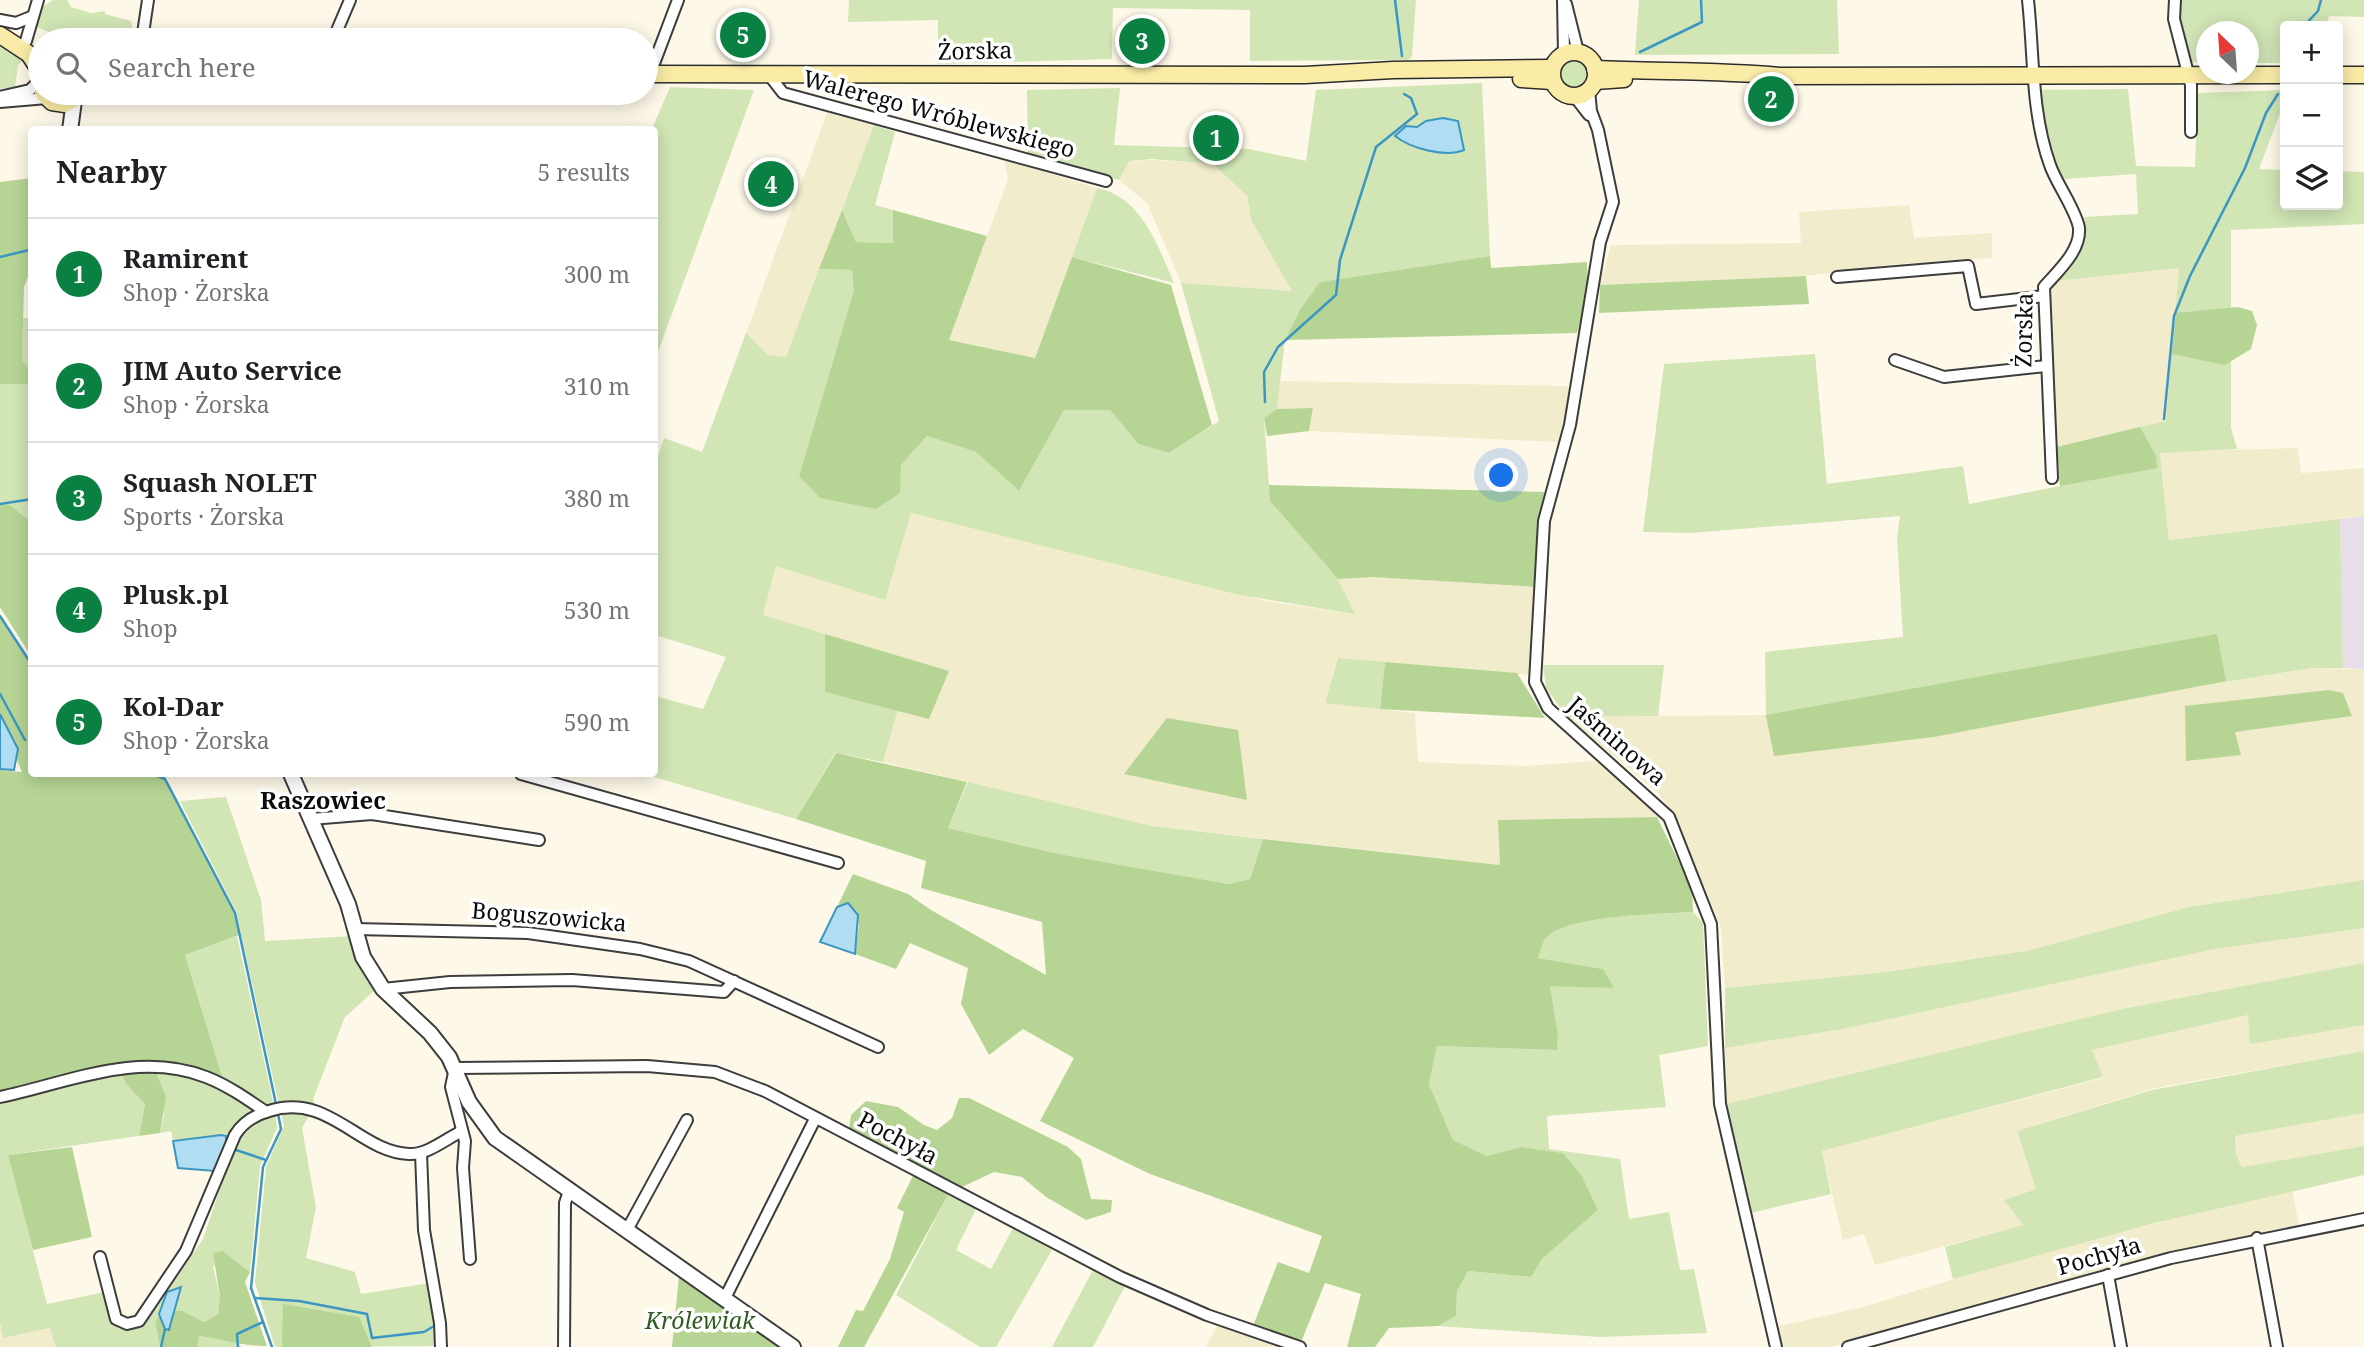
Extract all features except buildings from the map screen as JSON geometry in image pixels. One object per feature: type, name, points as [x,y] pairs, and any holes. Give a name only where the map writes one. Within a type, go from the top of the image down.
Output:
[{"type":"main road","points":[[0,21],[26,41]]},
{"type":"main road","points":[[0,35],[28,53]]},
{"type":"main road","points":[[1589,84],[1588,57],[1571,53],[1552,74],[1559,91],[1589,84],[1740,81],[1780,76],[2280,75]]},
{"type":"main road","name":"Żorska","points":[[658,74],[1305,75],[1345,81],[1552,74]]},
{"type":"main road","points":[[2343,75],[2364,75]]},
{"type":"street","points":[[29,28],[38,0]]},
{"type":"street","points":[[143,28],[148,0]]},
{"type":"street","points":[[338,28],[350,0]]},
{"type":"street","points":[[658,49],[678,0]]},
{"type":"street","points":[[1564,0],[1571,53]]},
{"type":"street","name":"Żorska","points":[[2028,0],[2033,85],[2049,164],[2079,229],[2072,256],[2044,287],[2052,478]]},
{"type":"street","points":[[2175,0],[2174,19],[2190,76],[2191,132]]},
{"type":"street","points":[[0,21],[16,23],[31,16]]},
{"type":"street","points":[[26,41],[28,31]]},
{"type":"street","name":"Walerego Wróblewskiego","points":[[769,75],[783,93],[1106,181]]},
{"type":"street","name":"Jaśminowa","points":[[1589,84],[1593,120],[1613,202],[1600,243],[1570,425],[1544,521],[1535,682],[1548,709],[1670,817],[1711,924],[1720,1104],[1776,1347]]},
{"type":"street","points":[[0,100],[28,91]]},
{"type":"street","points":[[0,100],[28,99]]},
{"type":"street","points":[[54,105],[68,126]]},
{"type":"street","points":[[71,126],[76,105]]},
{"type":"street","points":[[1837,277],[1968,266],[1976,304],[2044,296]]},
{"type":"street","points":[[1895,360],[1944,377],[2046,366]]},
{"type":"street","points":[[292,777],[348,904],[363,957],[383,989],[430,1033],[454,1068],[469,1102],[495,1138],[793,1347]]},
{"type":"street","points":[[531,777],[838,863]]},
{"type":"street","points":[[311,818],[372,814],[539,840]]},
{"type":"street","name":"Boguszowicka","points":[[355,929],[528,933],[640,949],[689,961],[878,1047]]},
{"type":"street","points":[[383,989],[450,982],[572,980],[724,992],[734,981]]},
{"type":"street","points":[[0,1097],[130,1066],[153,1065],[204,1076],[266,1112]]},
{"type":"street","name":"Pochyła","points":[[454,1068],[579,1065],[715,1072],[765,1091],[1119,1277],[1207,1315],[1300,1347]]},
{"type":"street","points":[[454,1068],[451,1087],[462,1131],[470,1259]]},
{"type":"street","points":[[100,1257],[116,1319],[127,1324],[139,1321],[186,1251],[235,1135],[244,1124],[266,1112],[298,1108],[316,1110],[393,1151],[421,1153],[462,1131]]},
{"type":"street","points":[[724,1300],[815,1119]]},
{"type":"street","points":[[627,1230],[687,1120]]},
{"type":"street","points":[[421,1153],[424,1230],[440,1324],[441,1347]]},
{"type":"street","points":[[564,1347],[565,1203],[569,1191]]},
{"type":"street","name":"Pochyła","points":[[1848,1347],[2108,1275],[2257,1238],[2364,1219]]},
{"type":"street","points":[[2257,1238],[2277,1347]]},
{"type":"street","points":[[2108,1275],[2120,1347]]},
{"type":"shaded area","points":[[827,113],[874,125],[786,357],[768,355],[746,333]]},
{"type":"shaded area","points":[[1004,160],[1097,188],[1035,358],[949,340],[1008,179]]},
{"type":"shaded area","points":[[1128,161],[1213,164],[1247,196],[1251,221],[1293,291],[1181,283],[1147,203],[1119,180]]},
{"type":"shaded area","points":[[1909,205],[1914,238],[1992,233],[1992,258],[1895,264],[1806,276],[1600,285],[1611,245],[1801,243],[1799,212]]},
{"type":"shaded area","points":[[2179,268],[2167,421],[2057,447],[2050,297],[2055,281]]},
{"type":"shaded area","points":[[1280,381],[1567,386],[1574,394],[1558,442],[1309,431],[1313,408],[1277,409]]},
{"type":"shaded area","points":[[2298,448],[2301,473],[2364,468],[2364,516],[2169,540],[2160,452]]},
{"type":"shaded area","points":[[911,513],[1266,601],[1354,614],[1338,579],[1373,577],[1537,587],[1529,675],[1338,658],[1325,702],[1415,713],[1418,762],[1526,766],[1595,761],[1635,790],[1657,817],[1499,820],[1501,865],[1152,826],[883,762],[898,709],[929,718],[763,615],[776,566]]},
{"type":"shaded area","points":[[2364,516],[2364,669],[2343,668],[2340,519]]},
{"type":"shaded area","points":[[2311,668],[2364,669],[2364,880],[2189,907],[2026,951],[1886,972],[1725,988],[1721,927],[1673,813],[1658,793],[1567,717],[1766,715],[1774,756]]},
{"type":"shaded area","points":[[2364,928],[2364,963],[2122,1009],[1726,1104],[1725,1048],[1848,1028],[2215,949]]},
{"type":"shaded area","points":[[2248,1015],[2251,1043],[2364,1025],[2364,1051],[2155,1088],[2017,1131],[2036,1189],[2004,1200],[2024,1225],[1875,1265],[1864,1234],[1843,1240],[1822,1151],[2103,1078],[2092,1050]]},
{"type":"shaded area","points":[[2364,1113],[2364,1146],[2242,1167],[2236,1155],[2235,1136]]},
{"type":"shaded area","points":[[2292,1189],[2299,1224],[2166,1254],[1830,1347],[1781,1347],[1776,1327],[1863,1307],[2032,1255]]},
{"type":"shaded area","points":[[0,1322],[3,1338],[51,1328],[56,1347],[0,1347]]},
{"type":"shaded area","points":[[1219,1322],[1284,1347],[1206,1347]]},
{"type":"green space","points":[[53,0],[67,0],[71,7],[91,13],[105,11],[105,14],[131,21],[132,28],[39,28],[36,27],[44,6]]},
{"type":"green space","points":[[849,0],[1416,0],[1412,57],[1408,60],[1250,61],[1250,10],[1113,8],[1112,59],[938,64],[938,20],[848,22]]},
{"type":"green space","points":[[1639,0],[1837,0],[1839,54],[1635,55]]},
{"type":"green space","points":[[2180,0],[2364,0],[2364,17],[2329,16],[2328,21],[2280,21],[2280,63],[2259,63],[2259,21],[2196,21],[2196,62],[2191,62],[2178,20]]},
{"type":"green space","points":[[0,41],[27,58],[18,65],[15,87],[0,89]]},
{"type":"green space","points":[[1574,58],[1585,63],[1590,74],[1585,85],[1574,90],[1563,85],[1558,74],[1563,63]]},
{"type":"green space","points":[[1482,83],[1490,256],[1320,282],[1285,340],[1277,409],[1264,419],[1269,485],[1276,508],[1338,579],[1355,614],[1240,595],[911,513],[885,600],[776,566],[763,615],[825,634],[825,692],[898,709],[883,762],[835,753],[796,819],[654,777],[658,777],[658,697],[703,709],[726,657],[658,636],[658,457],[664,438],[702,452],[746,333],[768,355],[786,357],[819,269],[852,270],[855,291],[799,476],[899,493],[901,465],[927,436],[976,452],[1019,491],[1064,410],[1110,410],[1138,444],[1169,453],[1219,421],[1181,283],[1292,291],[1251,220],[1247,196],[1213,164],[1152,159],[1129,161],[1119,180],[1028,154],[1027,90],[1120,88],[1114,145],[1249,149],[1306,161],[1316,90]]},
{"type":"green space","points":[[670,87],[754,90],[658,352],[658,126],[653,126]]},
{"type":"green space","points":[[2128,89],[2136,166],[2195,167],[2198,93],[2280,90],[2280,113],[2259,169],[2280,170],[2280,210],[2343,210],[2343,171],[2364,172],[2364,224],[2231,230],[2231,428],[2237,449],[2160,453],[2169,540],[2340,519],[2343,668],[2311,668],[1774,756],[1766,715],[1765,652],[1903,637],[1897,538],[1900,516],[1691,533],[1643,532],[1664,364],[1815,354],[1827,484],[1963,466],[1969,504],[2060,486],[2057,447],[2166,421],[2179,268],[2055,281],[2085,236],[2084,217],[2138,214],[2136,174],[2065,179],[2054,175],[2038,90]]},
{"type":"green space","points":[[874,125],[895,132],[875,205],[893,210],[893,243],[856,242],[842,210]]},
{"type":"green space","points":[[28,178],[28,276],[24,287],[22,360],[28,367],[28,384],[0,384],[0,182]]},
{"type":"green space","points":[[1097,188],[1125,201],[1136,212],[1154,239],[1174,283],[1072,257]]},
{"type":"green space","points":[[842,210],[856,242],[893,243],[893,210],[987,236],[949,340],[1035,358],[1072,257],[1171,285],[1212,425],[1169,453],[1138,444],[1110,410],[1064,410],[1019,491],[976,452],[927,436],[901,465],[900,493],[876,509],[820,498],[799,476],[854,291],[852,270],[819,269]]},
{"type":"green space","points":[[1490,256],[1491,268],[1587,262],[1588,293],[1577,333],[1285,340],[1300,310],[1320,282]]},
{"type":"green space","points":[[1806,276],[1809,304],[1599,313],[1600,285]]},
{"type":"green space","points":[[2238,307],[2252,311],[2257,325],[2251,349],[2225,365],[2172,354],[2176,313]]},
{"type":"green space","points":[[23,318],[28,318],[28,367],[22,360]]},
{"type":"green space","points":[[0,384],[28,384],[28,520],[10,505],[0,503]]},
{"type":"green space","points":[[1313,408],[1309,431],[1267,436],[1264,418],[1277,409]]},
{"type":"green space","points":[[2140,427],[2156,456],[2157,468],[2060,486],[2057,447]]},
{"type":"green space","points":[[1269,485],[1544,492],[1537,587],[1373,577],[1338,579],[1270,501]]},
{"type":"green space","points":[[0,503],[10,505],[28,520],[28,651],[0,607]]},
{"type":"green space","points":[[0,616],[28,660],[28,777],[165,779],[235,913],[239,935],[185,955],[224,1083],[154,1068],[166,1097],[160,1133],[139,1136],[145,1104],[126,1084],[121,1073],[150,1068],[141,1065],[0,1097],[0,770],[22,772],[0,720]]},
{"type":"green space","points":[[825,634],[949,671],[929,719],[825,692]]},
{"type":"green space","points":[[2217,634],[2226,681],[1934,737],[1774,756],[1766,715]]},
{"type":"green space","points":[[1338,658],[1385,662],[1380,709],[1325,703]]},
{"type":"green space","points":[[1385,662],[1517,673],[1545,718],[1380,709]]},
{"type":"green space","points":[[1543,665],[1664,665],[1658,716],[1567,717],[1546,688]]},
{"type":"green space","points":[[2329,690],[2343,693],[2352,716],[2235,732],[2241,755],[2186,761],[2185,706]]},
{"type":"green space","points":[[1167,718],[1238,730],[1247,800],[1124,774]]},
{"type":"green space","points":[[836,753],[967,782],[948,828],[1059,854],[1229,884],[1250,879],[1263,839],[1500,865],[1498,820],[1657,817],[1692,889],[1693,912],[1615,917],[1557,930],[1546,938],[1538,958],[1603,969],[1614,988],[1550,986],[1558,1036],[1557,1050],[1437,1046],[1429,1084],[1453,1140],[1487,1156],[1521,1147],[1563,1153],[1582,1176],[1598,1210],[1542,1259],[1531,1277],[1468,1271],[1457,1291],[1456,1316],[1438,1326],[1389,1328],[1375,1347],[1347,1347],[1361,1294],[1325,1283],[1301,1342],[1253,1326],[1278,1262],[1309,1273],[1322,1236],[1150,1174],[1040,1121],[1074,1058],[1023,1029],[989,1055],[961,1004],[968,968],[910,943],[896,969],[855,954],[859,925],[848,904],[837,907],[853,874],[908,894],[931,910],[1046,975],[1042,922],[921,888],[926,861],[796,819]]},
{"type":"green space","points":[[968,782],[1152,826],[1263,839],[1250,879],[1229,884],[1059,854],[948,828]]},
{"type":"green space","points":[[226,797],[261,900],[265,941],[352,936],[363,974],[374,991],[345,1017],[313,1099],[315,1105],[279,1105],[236,911],[180,801]]},
{"type":"green space","points":[[2364,880],[2364,928],[2215,949],[1848,1028],[1725,1048],[1725,988],[1886,972],[2026,951],[2189,907]]},
{"type":"green space","points":[[1693,912],[1703,923],[1708,1046],[1659,1055],[1666,1107],[1547,1116],[1549,1149],[1620,1159],[1629,1219],[1669,1212],[1680,1270],[1694,1269],[1707,1333],[1600,1337],[1438,1326],[1456,1316],[1457,1291],[1468,1271],[1531,1277],[1542,1259],[1598,1210],[1582,1176],[1563,1153],[1521,1147],[1487,1156],[1453,1140],[1429,1084],[1437,1046],[1557,1050],[1558,1036],[1549,986],[1603,969],[1537,958],[1546,938],[1557,930],[1593,920]]},
{"type":"green space","points":[[237,936],[274,1106],[268,1107],[224,1083],[185,955]]},
{"type":"green space","points":[[2364,963],[2364,1025],[2250,1044],[2248,1015],[2092,1050],[2103,1077],[1822,1151],[1831,1194],[1751,1213],[1726,1104],[2122,1009]]},
{"type":"green space","points":[[2364,1051],[2364,1113],[2235,1136],[2236,1155],[2242,1167],[2364,1146],[2364,1175],[2155,1223],[1953,1279],[1945,1247],[2023,1225],[2004,1200],[2036,1189],[2017,1131],[2152,1090]]},
{"type":"green space","points":[[153,1068],[199,1076],[258,1112],[226,1144],[221,1135],[173,1141],[171,1131],[160,1133],[164,1115]]},
{"type":"green space","points":[[121,1073],[126,1084],[145,1104],[139,1136],[8,1155],[47,1304],[105,1292],[109,1313],[118,1329],[146,1323],[167,1292],[155,1322],[160,1347],[56,1347],[50,1328],[3,1338],[0,1322],[0,1102]]},
{"type":"green space","points":[[959,1098],[969,1098],[1068,1147],[1081,1159],[1091,1199],[1112,1200],[1111,1212],[1086,1220],[1046,1197],[1022,1177],[994,1172],[960,1188],[849,1129],[851,1115],[866,1101],[898,1107],[924,1125],[937,1130],[952,1118]]},
{"type":"green space","points":[[299,1110],[310,1114],[302,1128],[316,1207],[306,1258],[355,1272],[361,1294],[430,1283],[436,1346],[275,1347],[255,1283],[266,1167],[284,1126],[281,1112]]},
{"type":"green space","points":[[275,1113],[277,1128],[260,1166],[250,1272],[223,1251],[213,1267],[220,1296],[218,1314],[204,1322],[183,1311],[173,1311],[179,1295],[167,1292],[203,1239],[237,1138],[249,1126]]},
{"type":"green space","points":[[72,1147],[92,1237],[33,1250],[8,1155]]},
{"type":"green space","points":[[914,1174],[948,1195],[864,1347],[838,1347],[856,1310],[863,1311],[890,1259],[904,1212],[897,1208]]},
{"type":"green space","points":[[948,1195],[976,1209],[956,1250],[991,1269],[1013,1228],[1052,1250],[996,1347],[980,1347],[896,1295]]},
{"type":"green space","points":[[223,1251],[250,1272],[245,1282],[267,1346],[199,1336],[198,1347],[160,1347],[155,1322],[159,1314],[165,1329],[170,1326],[173,1311],[183,1311],[204,1322],[218,1314],[220,1296],[213,1253]]},
{"type":"green space","points":[[1093,1270],[1126,1284],[1093,1347],[1052,1347]]},
{"type":"green space","name":"Królewiak","points":[[679,1275],[781,1347],[672,1347]]},
{"type":"green space","points":[[283,1304],[359,1317],[372,1347],[282,1347]]},
{"type":"green space","points":[[199,1336],[234,1341],[242,1347],[198,1347]]},
{"type":"water","points":[[1443,118],[1458,121],[1464,150],[1447,153],[1428,150],[1395,136],[1406,126],[1417,127],[1426,121]]},
{"type":"water","points":[[0,714],[18,749],[14,770],[0,769]]},
{"type":"water","points":[[848,903],[858,915],[855,954],[820,942],[837,907]]},
{"type":"water","points":[[226,1136],[226,1144],[215,1171],[178,1168],[173,1141]]},
{"type":"water","points":[[181,1287],[169,1330],[165,1329],[159,1314],[167,1292]]},
{"type":"waterway","points":[[1395,0],[1402,56]]},
{"type":"waterway","points":[[1640,52],[1702,22],[1701,0]]},
{"type":"waterway","points":[[2309,21],[2318,11],[2321,0]]},
{"type":"waterway","points":[[1265,402],[1264,372],[1278,347],[1336,295],[1340,260],[1376,147],[1417,114],[1411,98],[1404,94]]},
{"type":"waterway","points":[[2164,419],[2174,316],[2190,276],[2245,168],[2266,113],[2278,94]]},
{"type":"waterway","points":[[0,257],[28,250]]},
{"type":"waterway","points":[[0,504],[28,500]]},
{"type":"waterway","points":[[0,616],[28,659]]},
{"type":"waterway","points":[[0,694],[25,740]]},
{"type":"waterway","points":[[160,777],[165,779],[235,913],[276,1104]]},
{"type":"waterway","points":[[272,1347],[251,1288],[263,1167],[281,1129],[278,1114]]},
{"type":"waterway","points":[[233,1149],[266,1160]]},
{"type":"waterway","points":[[255,1298],[299,1301],[367,1314],[372,1338],[424,1332],[434,1326]]},
{"type":"waterway","points":[[238,1347],[237,1334],[263,1322]]},
{"type":"waterway","points":[[161,1347],[165,1329]]},
{"type":"place","name":"Kol-Dar","points":[[743,35]]},
{"type":"place","name":"Squash NOLET","points":[[1142,41]]},
{"type":"place","name":"JIM Auto Service","points":[[1771,99]]},
{"type":"place","name":"Ramirent","points":[[1216,138]]},
{"type":"place","name":"Plusk.pl","points":[[771,184]]},
{"type":"district","name":"Raszowiec","points":[[323,801]]}]
